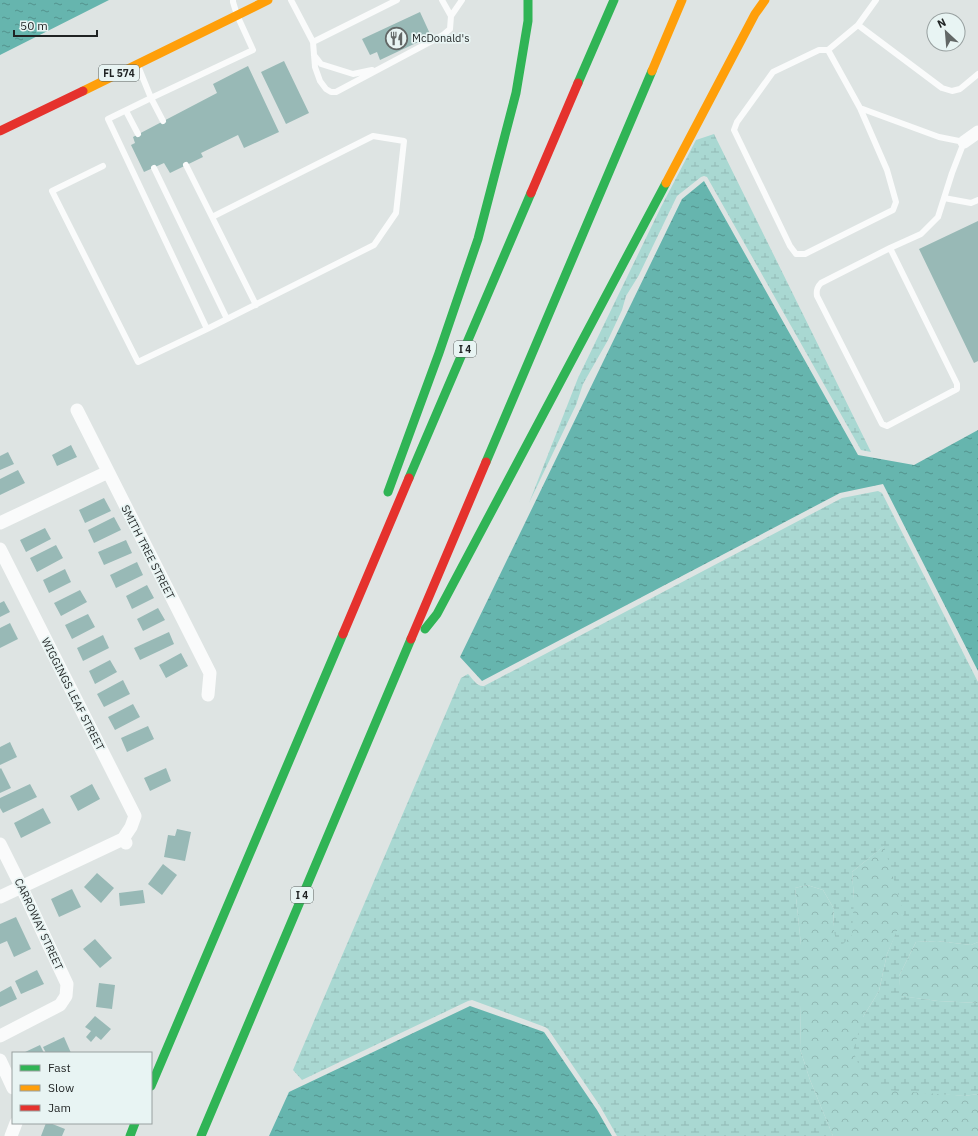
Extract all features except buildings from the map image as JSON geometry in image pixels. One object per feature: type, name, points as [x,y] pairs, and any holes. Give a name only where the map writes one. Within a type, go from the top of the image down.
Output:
[{"type":"main road","name":"FL 574","points":[[0,131],[268,0]]},
{"type":"main road","points":[[516,93],[528,21],[528,0]]},
{"type":"main road","points":[[385,501],[439,353],[478,239],[516,93],[535,0]]},
{"type":"main road","name":"I 4","points":[[152,1084],[614,0]]},
{"type":"main road","name":"I 4","points":[[201,1136],[682,0]]},
{"type":"main road","points":[[404,655],[437,614],[754,14],[765,0]]},
{"type":"main road","points":[[316,697],[364,562]]},
{"type":"main road","points":[[130,1136],[135,1124]]},
{"type":"street","points":[[964,142],[978,132]]},
{"type":"street","name":"SMITH TREE STREET","points":[[77,410],[210,673],[208,695]]},
{"type":"street","points":[[0,523],[108,472]]},
{"type":"street","name":"WIGGINGS LEAF STREET","points":[[0,549],[135,816],[132,827],[124,841],[21,886]]},
{"type":"street","name":"CARROWAY STREET","points":[[0,844],[67,984],[66,996],[60,1005],[0,1036]]},
{"type":"street","points":[[0,897],[21,886]]},
{"type":"street","points":[[0,1060],[12,1086]]},
{"type":"street","points":[[11,1136],[16,1124]]},
{"type":"lane","points":[[292,0],[313,42],[315,67],[320,82],[331,92],[336,92],[443,35],[450,29],[451,16],[462,0]]},
{"type":"lane","points":[[313,42],[397,0]]},
{"type":"lane","points":[[442,0],[451,16]]},
{"type":"lane","points":[[828,50],[860,108],[887,170],[896,202],[893,210],[805,254],[796,254],[790,246],[734,130],[737,122],[773,72],[819,50],[828,50],[858,25],[876,0]]},
{"type":"lane","points":[[207,329],[108,120],[253,50],[237,16],[232,1]]},
{"type":"lane","points":[[858,25],[942,88],[952,91],[960,89],[978,74]]},
{"type":"lane","points":[[313,54],[321,64],[353,74],[381,68]]},
{"type":"lane","points":[[137,64],[151,98],[163,121]]},
{"type":"lane","points":[[860,108],[939,137],[964,142],[938,217],[922,234],[890,248],[821,283],[816,291],[817,296],[882,424],[887,426],[957,389],[957,384],[890,248]]},
{"type":"lane","points":[[126,111],[138,134]]},
{"type":"lane","points":[[103,166],[52,191],[138,362],[374,245],[396,213],[404,141],[373,136],[212,217]]},
{"type":"lane","points":[[186,165],[256,304]]},
{"type":"lane","points":[[154,168],[227,319]]},
{"type":"lane","points":[[944,198],[971,203],[978,200]]},
{"type":"green space","points":[[714,134],[871,452],[861,450],[707,177],[704,176],[677,196],[639,275],[626,296],[622,310],[608,340],[583,384],[576,405],[529,503],[578,378],[661,207],[696,140]]},
{"type":"green space","points":[[878,491],[882,493],[978,682],[978,942],[971,945],[937,941],[916,942],[899,976],[901,996],[938,1001],[978,1003],[978,1094],[964,1096],[884,1090],[860,1068],[853,1051],[863,1017],[879,991],[887,954],[904,914],[884,846],[852,872],[854,899],[852,935],[838,949],[833,927],[834,909],[823,890],[807,885],[795,888],[801,945],[800,1049],[810,1080],[833,1136],[617,1136],[600,1106],[548,1029],[472,1000],[302,1080],[293,1070],[461,678],[468,674],[477,684],[484,686],[842,498]]},
{"type":"green space","points":[[885,845],[905,914],[887,954],[879,991],[863,1017],[925,1092],[964,1096],[978,1094],[978,1136],[833,1136],[810,1080],[800,1049],[801,945],[795,888],[807,885],[823,890],[834,909],[833,927],[854,899],[852,872]]},
{"type":"green space","points":[[937,941],[971,945],[978,942],[978,1003],[938,1001],[900,996],[899,976],[916,942]]},
{"type":"water","points":[[0,0],[109,0],[0,55]]},
{"type":"water","points":[[704,181],[858,455],[914,465],[978,430],[978,671],[883,484],[840,493],[482,681],[460,657],[682,199]]},
{"type":"water","points":[[470,1006],[544,1032],[597,1110],[612,1136],[269,1136],[289,1092]]},
{"type":"traffic: fast","points":[[388,492],[439,353],[478,239],[516,93],[528,21],[528,0]]},
{"type":"traffic: fast","points":[[578,83],[614,0]]},
{"type":"traffic: fast","points":[[486,462],[652,71]]},
{"type":"traffic: fast","points":[[425,629],[437,614],[666,183]]},
{"type":"traffic: fast","points":[[409,478],[531,193]]},
{"type":"traffic: fast","points":[[152,1084],[343,634]]},
{"type":"traffic: fast","points":[[201,1136],[411,639]]},
{"type":"traffic: fast","points":[[130,1136],[135,1124]]},
{"type":"traffic: slow","points":[[83,91],[268,0]]},
{"type":"traffic: slow","points":[[652,71],[682,0]]},
{"type":"traffic: slow","points":[[666,183],[755,14],[765,0]]},
{"type":"traffic: jam","points":[[531,193],[578,83]]},
{"type":"traffic: jam","points":[[0,131],[83,91]]},
{"type":"traffic: jam","points":[[411,639],[486,462]]},
{"type":"traffic: jam","points":[[343,634],[409,478]]},
{"type":"place","name":"McDonald's","points":[[397,38]]}]
